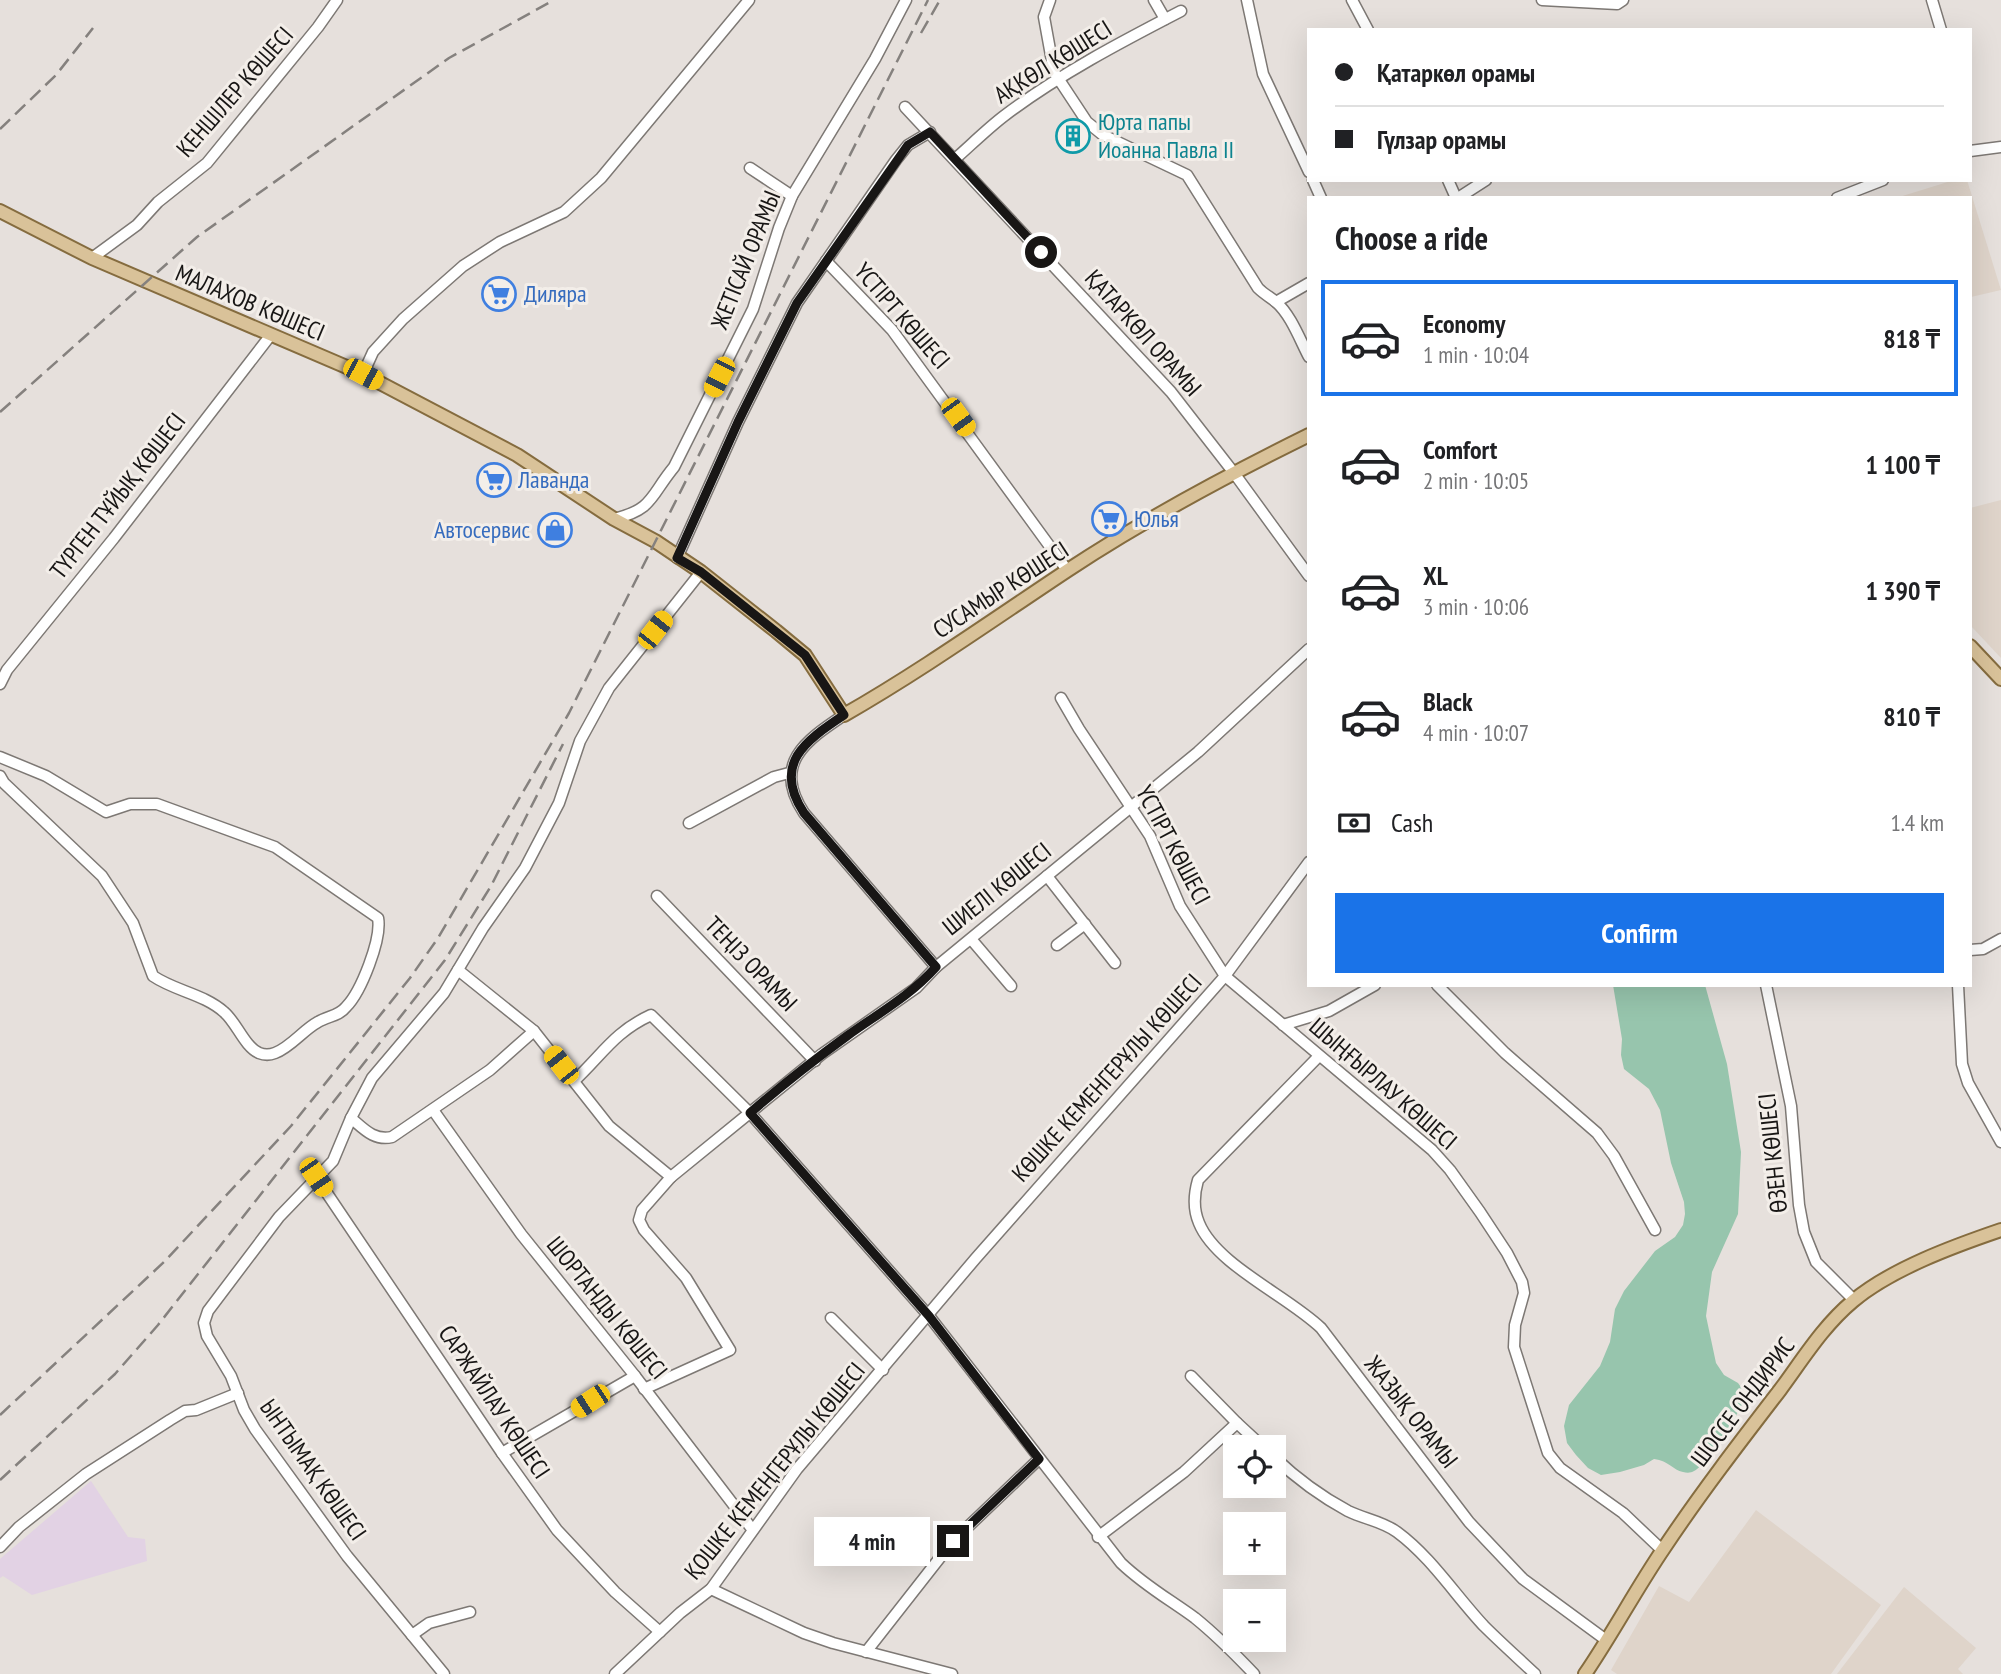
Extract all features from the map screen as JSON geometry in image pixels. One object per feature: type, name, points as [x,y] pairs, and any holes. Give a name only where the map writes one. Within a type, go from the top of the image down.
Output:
[{"type":"main road","name":"МАЛАХОВ КӨШЕСІ","points":[[0,211],[92,258],[363,374],[517,455],[701,572],[805,655],[844,715]]},
{"type":"main road","name":"СУСАМЫР КӨШЕСІ","points":[[844,715],[898,685],[1068,570],[1179,501],[1307,436]]},
{"type":"main road","points":[[1972,648],[2001,679]]},
{"type":"main road","name":"ШОССЕ ОНДИРИС","points":[[1585,1674],[1662,1550],[1735,1446],[1816,1339],[1854,1300],[1899,1272],[1960,1244],[2001,1230]]},
{"type":"street","name":"КЕНШІЛЕР КӨШЕСІ","points":[[92,258],[137,225],[158,202],[207,163],[337,0]]},
{"type":"street","points":[[363,374],[373,352],[397,326],[463,266],[500,242],[564,212],[601,178],[750,0]]},
{"type":"street","name":"ЖЕТІСАЙ ОРАМЫ","points":[[614,519],[636,513],[646,505],[674,467],[753,309],[792,197],[875,59],[906,0]]},
{"type":"street","points":[[1050,0],[1044,17],[1051,58],[1059,80],[1087,122],[1103,135],[1186,175],[1258,288],[1267,298],[1276,302],[1307,353]]},
{"type":"street","points":[[1154,0],[1165,19]]},
{"type":"street","points":[[1247,0],[1263,74],[1307,168]]},
{"type":"street","points":[[1352,0],[1367,28]]},
{"type":"street","points":[[1542,0],[1620,2]]},
{"type":"street","points":[[1932,0],[1940,28]]},
{"type":"street","name":"АҚКӨЛ КӨШЕСІ","points":[[955,159],[1004,116],[1059,80],[1181,11]]},
{"type":"street","name":"ҚАТАРКӨЛ ОРАМЫ","points":[[905,107],[1171,392],[1307,573]]},
{"type":"street","points":[[677,558],[738,422],[797,303],[896,160],[908,145],[930,132]]},
{"type":"street","points":[[1972,151],[2001,147]]},
{"type":"street","points":[[750,168],[792,197]]},
{"type":"street","points":[[1460,196],[1483,182]]},
{"type":"street","points":[[1842,196],[1878,182]]},
{"type":"street","name":"ҮСТІРТ КӨШЕСІ","points":[[826,261],[892,330],[1068,570]]},
{"type":"street","points":[[1276,302],[1307,284]]},
{"type":"street","name":"ТҮРГЕН ТҰЙЫҚ КӨШЕСІ","points":[[0,684],[7,670],[114,538],[270,336]]},
{"type":"street","name":"ЫНТЫМАҚ КӨШЕСІ","points":[[444,1674],[347,1556],[270,1450],[243,1410],[231,1376],[207,1336],[204,1323],[208,1311],[279,1217],[333,1161],[372,1077],[444,993],[483,928],[539,845],[558,803],[580,741],[609,688],[701,572]]},
{"type":"street","name":"ШИЕЛІ КӨШЕСІ","points":[[644,1389],[730,1350],[685,1278],[639,1220],[642,1210],[671,1177],[815,1061],[916,988],[936,967],[1198,752],[1307,651]]},
{"type":"street","name":"ҮСТІРТ КӨШЕСІ","points":[[1060,698],[1133,807],[1150,836],[1180,906],[1225,976]]},
{"type":"street","name":"СУСАМЫР КӨШЕСІ","points":[[789,773],[799,754],[817,734],[844,715]]},
{"type":"street","points":[[0,757],[46,776],[106,812],[130,804],[157,804],[275,847],[378,918],[380,927],[371,957],[359,987],[348,1005],[340,1013],[315,1023],[277,1052],[268,1055],[258,1053],[251,1048],[226,1014],[215,1005],[153,976],[133,923],[102,876],[14,793],[0,776]]},
{"type":"street","points":[[689,823],[774,778],[789,773],[794,798],[804,813],[936,967]]},
{"type":"street","name":"КӨШКЕ КЕМЕНГЕРҰЛЫ КӨШЕСІ","points":[[929,1316],[976,1258],[1225,976],[1307,865]]},
{"type":"street","points":[[1047,876],[1115,963]]},
{"type":"street","name":"ТЕҢІЗ ОРАМЫ","points":[[657,896],[815,1061]]},
{"type":"street","points":[[1057,945],[1085,924]]},
{"type":"street","points":[[971,939],[1011,986]]},
{"type":"street","points":[[1972,950],[1983,950],[2001,939]]},
{"type":"street","points":[[458,970],[534,1031],[609,1126],[671,1177]]},
{"type":"street","name":"ШЫҢҒЫРЛАУ КӨШЕСІ","points":[[1225,976],[1432,1150],[1450,1170],[1480,1212],[1522,1282],[1524,1293],[1515,1325],[1514,1347],[1548,1453],[1560,1468],[1623,1513],[1662,1550]]},
{"type":"street","points":[[1283,1025],[1329,1012],[1372,987]]},
{"type":"street","points":[[1439,987],[1505,1053],[1597,1133],[1614,1156],[1655,1230]]},
{"type":"street","name":"ӨЗЕН КӨШЕСІ","points":[[1766,987],[1791,1106],[1799,1205],[1804,1232],[1816,1262],[1854,1300]]},
{"type":"street","points":[[1958,987],[1962,1064],[1968,1083],[2001,1142]]},
{"type":"street","points":[[574,1081],[613,1039],[634,1023],[651,1015],[750,1113],[929,1316],[1098,1537],[1142,1583],[1209,1630],[1254,1674]]},
{"type":"street","points":[[351,1118],[372,1136],[383,1139],[392,1137],[490,1070],[534,1031]]},
{"type":"street","name":"ЖАЗЫҚ ОРАМЫ","points":[[1319,1056],[1198,1180],[1195,1204],[1198,1222],[1215,1247],[1255,1279],[1309,1316],[1321,1328],[1469,1522],[1499,1554],[1531,1586],[1606,1640]]},
{"type":"street","name":"ШОРТАНДЫ КӨШЕСІ","points":[[433,1110],[520,1234],[635,1376],[752,1529]]},
{"type":"street","name":"САРЖАЙЛАУ КӨШЕСІ","points":[[316,1177],[557,1530],[614,1592],[660,1632]]},
{"type":"street","name":"ҚОШКЕ КЕМЕҢГЕРҰЛЫ КӨШЕСІ","points":[[615,1674],[710,1589],[797,1469],[929,1316]]},
{"type":"street","points":[[831,1318],[883,1370]]},
{"type":"street","points":[[502,1453],[635,1376]]},
{"type":"street","points":[[1191,1376],[1250,1435]]},
{"type":"street","points":[[0,1546],[19,1527],[86,1474],[185,1411],[195,1410],[237,1393]]},
{"type":"street","points":[[1098,1537],[1184,1472],[1237,1423]]},
{"type":"street","points":[[866,1652],[953,1541],[1039,1459]]},
{"type":"street","points":[[1286,1469],[1344,1509],[1396,1532],[1421,1553],[1485,1626],[1535,1674]]},
{"type":"street","points":[[710,1589],[804,1633],[952,1674]]},
{"type":"street","points":[[412,1635],[429,1623],[470,1612]]},
{"type":"shaded area","points":[[1948,182],[1968,182],[1972,196],[1902,196]]},
{"type":"shaded area","points":[[1972,196],[2001,290],[1972,297]]},
{"type":"shaded area","points":[[2001,500],[2001,658],[1972,627],[1972,507]]},
{"type":"shaded area","points":[[91,1481],[128,1537],[145,1539],[147,1561],[32,1595],[3,1576],[0,1578],[0,1559]]},
{"type":"shaded area","points":[[1756,1510],[1881,1605],[1831,1674],[1617,1674],[1611,1670],[1659,1586],[1689,1602]]},
{"type":"shaded area","points":[[1904,1587],[1976,1648],[1958,1669],[1963,1674],[1837,1674]]},
{"type":"green space","points":[[1613,987],[1706,987],[1727,1064],[1741,1152],[1738,1214],[1712,1272],[1706,1316],[1716,1363],[1724,1375],[1738,1383],[1746,1394],[1724,1436],[1707,1459],[1694,1471],[1686,1473],[1654,1459],[1644,1465],[1601,1475],[1588,1468],[1576,1455],[1567,1443],[1564,1426],[1569,1405],[1600,1366],[1610,1342],[1615,1309],[1624,1291],[1655,1251],[1675,1237],[1683,1225],[1685,1214],[1660,1110],[1649,1089],[1624,1069]]},
{"type":"railway","points":[[0,412],[197,237],[449,58],[554,0]]},
{"type":"railway","points":[[0,1415],[164,1262],[291,1126],[410,978],[438,938],[569,713],[928,0]]},
{"type":"railway","points":[[921,33],[940,0]]},
{"type":"railway","points":[[0,129],[56,75],[93,28]]},
{"type":"railway","points":[[0,1480],[115,1374],[158,1325],[445,960],[491,886],[563,744]]},
{"type":"place","name":"Юрта папы Иоанна Павла II","points":[[1073,136]]},
{"type":"place","name":"Диляра","points":[[499,294]]},
{"type":"place","name":"Лаванда","points":[[494,480]]},
{"type":"place","name":"Юлья","points":[[1109,519]]},
{"type":"place","name":"Автосервис","points":[[555,530]]},
{"type":"route","points":[[953,1541],[1039,1459],[929,1316],[750,1113],[822,1054],[901,1000],[936,967],[794,798],[789,773],[799,754],[817,734],[844,715],[805,655],[701,572],[677,558],[738,422],[797,303],[908,145],[930,132],[1041,252]]}]
